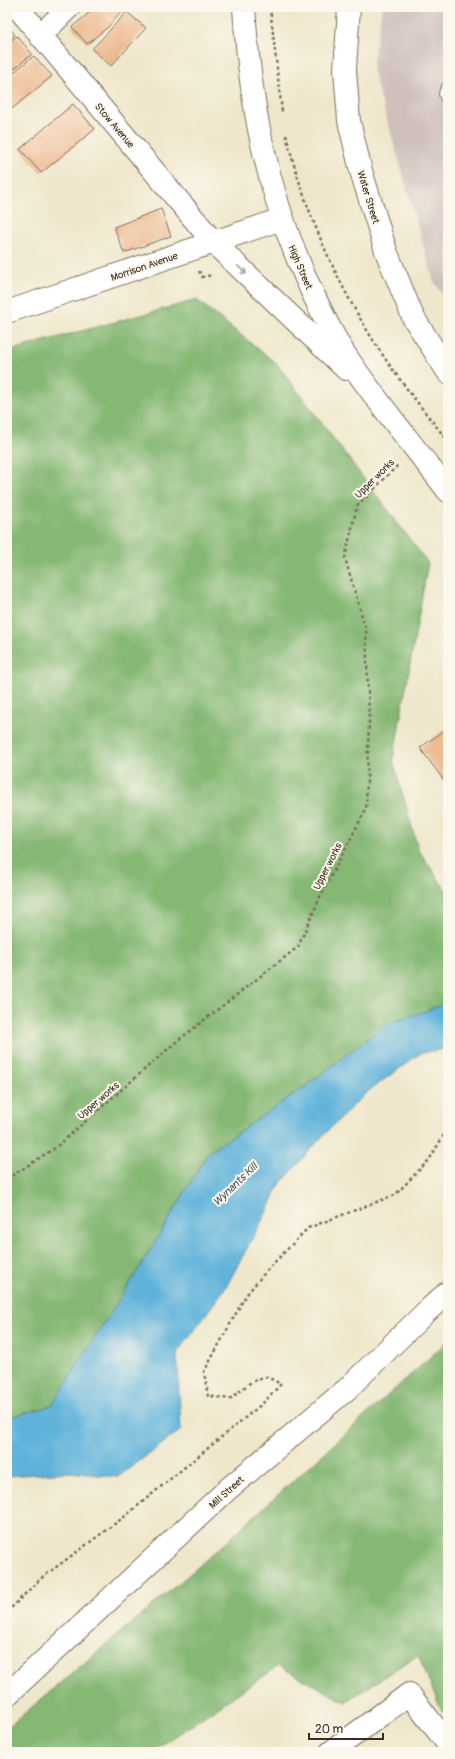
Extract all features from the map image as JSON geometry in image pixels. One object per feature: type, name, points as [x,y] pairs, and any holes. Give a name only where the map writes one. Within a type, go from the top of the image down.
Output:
[{"type":"main road","name":"Stow Avenue","points":[[17,7],[214,243],[272,300],[373,394]]},
{"type":"main road","points":[[40,36],[69,7]]},
{"type":"main road","name":"High Street","points":[[244,7],[252,99],[263,155],[282,219],[298,262],[320,310],[344,352],[373,394],[448,491]]},
{"type":"main road","name":"Water Street","points":[[350,7],[345,70],[349,121],[361,171],[386,251],[413,317],[448,372]]},
{"type":"main road","name":"Morrison Avenue","points":[[7,312],[282,219]]},
{"type":"main road","name":"Mill Street","points":[[7,1695],[228,1489],[347,1389],[448,1292]]},
{"type":"main road","points":[[331,1752],[409,1694],[448,1744]]},
{"type":"lane","points":[[448,89],[446,94],[448,98]]},
{"type":"path","points":[[270,7],[282,117]]},
{"type":"path","points":[[286,132],[293,161],[307,205],[325,248],[352,301],[382,354],[410,394],[448,441]]},
{"type":"path","name":"Upper works","points":[[7,1179],[55,1148],[176,1042],[298,947],[320,897],[366,809],[369,719],[366,630],[345,558],[357,506],[415,448]]},
{"type":"path","points":[[7,1612],[40,1579],[124,1517],[262,1403],[281,1384],[266,1377],[251,1382],[230,1399],[208,1396],[204,1372],[246,1295],[269,1268],[308,1228],[396,1195],[429,1160],[448,1128]]},
{"type":"shaded area","points":[[382,7],[448,7],[448,303],[434,282],[372,68]]},
{"type":"green space","points":[[197,300],[277,364],[428,563],[393,760],[418,849],[448,893],[448,1003],[385,1025],[306,1086],[208,1153],[142,1264],[51,1406],[7,1418],[7,351]]},
{"type":"green space","points":[[448,1341],[448,1708],[442,1712],[418,1655],[345,1702],[279,1666],[151,1752],[7,1752],[7,1728],[198,1567]]},
{"type":"water","name":"Wynants Kill","points":[[448,1003],[448,1048],[421,1053],[367,1092],[317,1142],[278,1187],[270,1206],[226,1287],[177,1353],[181,1430],[118,1477],[69,1472],[7,1476],[7,1418],[51,1406],[142,1264],[208,1153],[306,1086],[385,1025]]},
{"type":"building","points":[[87,7],[125,7],[108,27],[87,44],[72,27],[89,13],[86,9]]},
{"type":"building","points":[[127,12],[146,28],[111,66],[92,49]]},
{"type":"building","points":[[7,25],[15,35],[7,42]]},
{"type":"building","points":[[17,36],[32,54],[7,75],[7,44]]},
{"type":"building","points":[[34,56],[52,76],[7,113],[7,78]]},
{"type":"building","points":[[73,104],[95,129],[41,173],[20,149]]},
{"type":"building","points":[[161,209],[171,236],[124,253],[114,227]]},
{"type":"building","points":[[448,727],[448,786],[420,748]]}]
